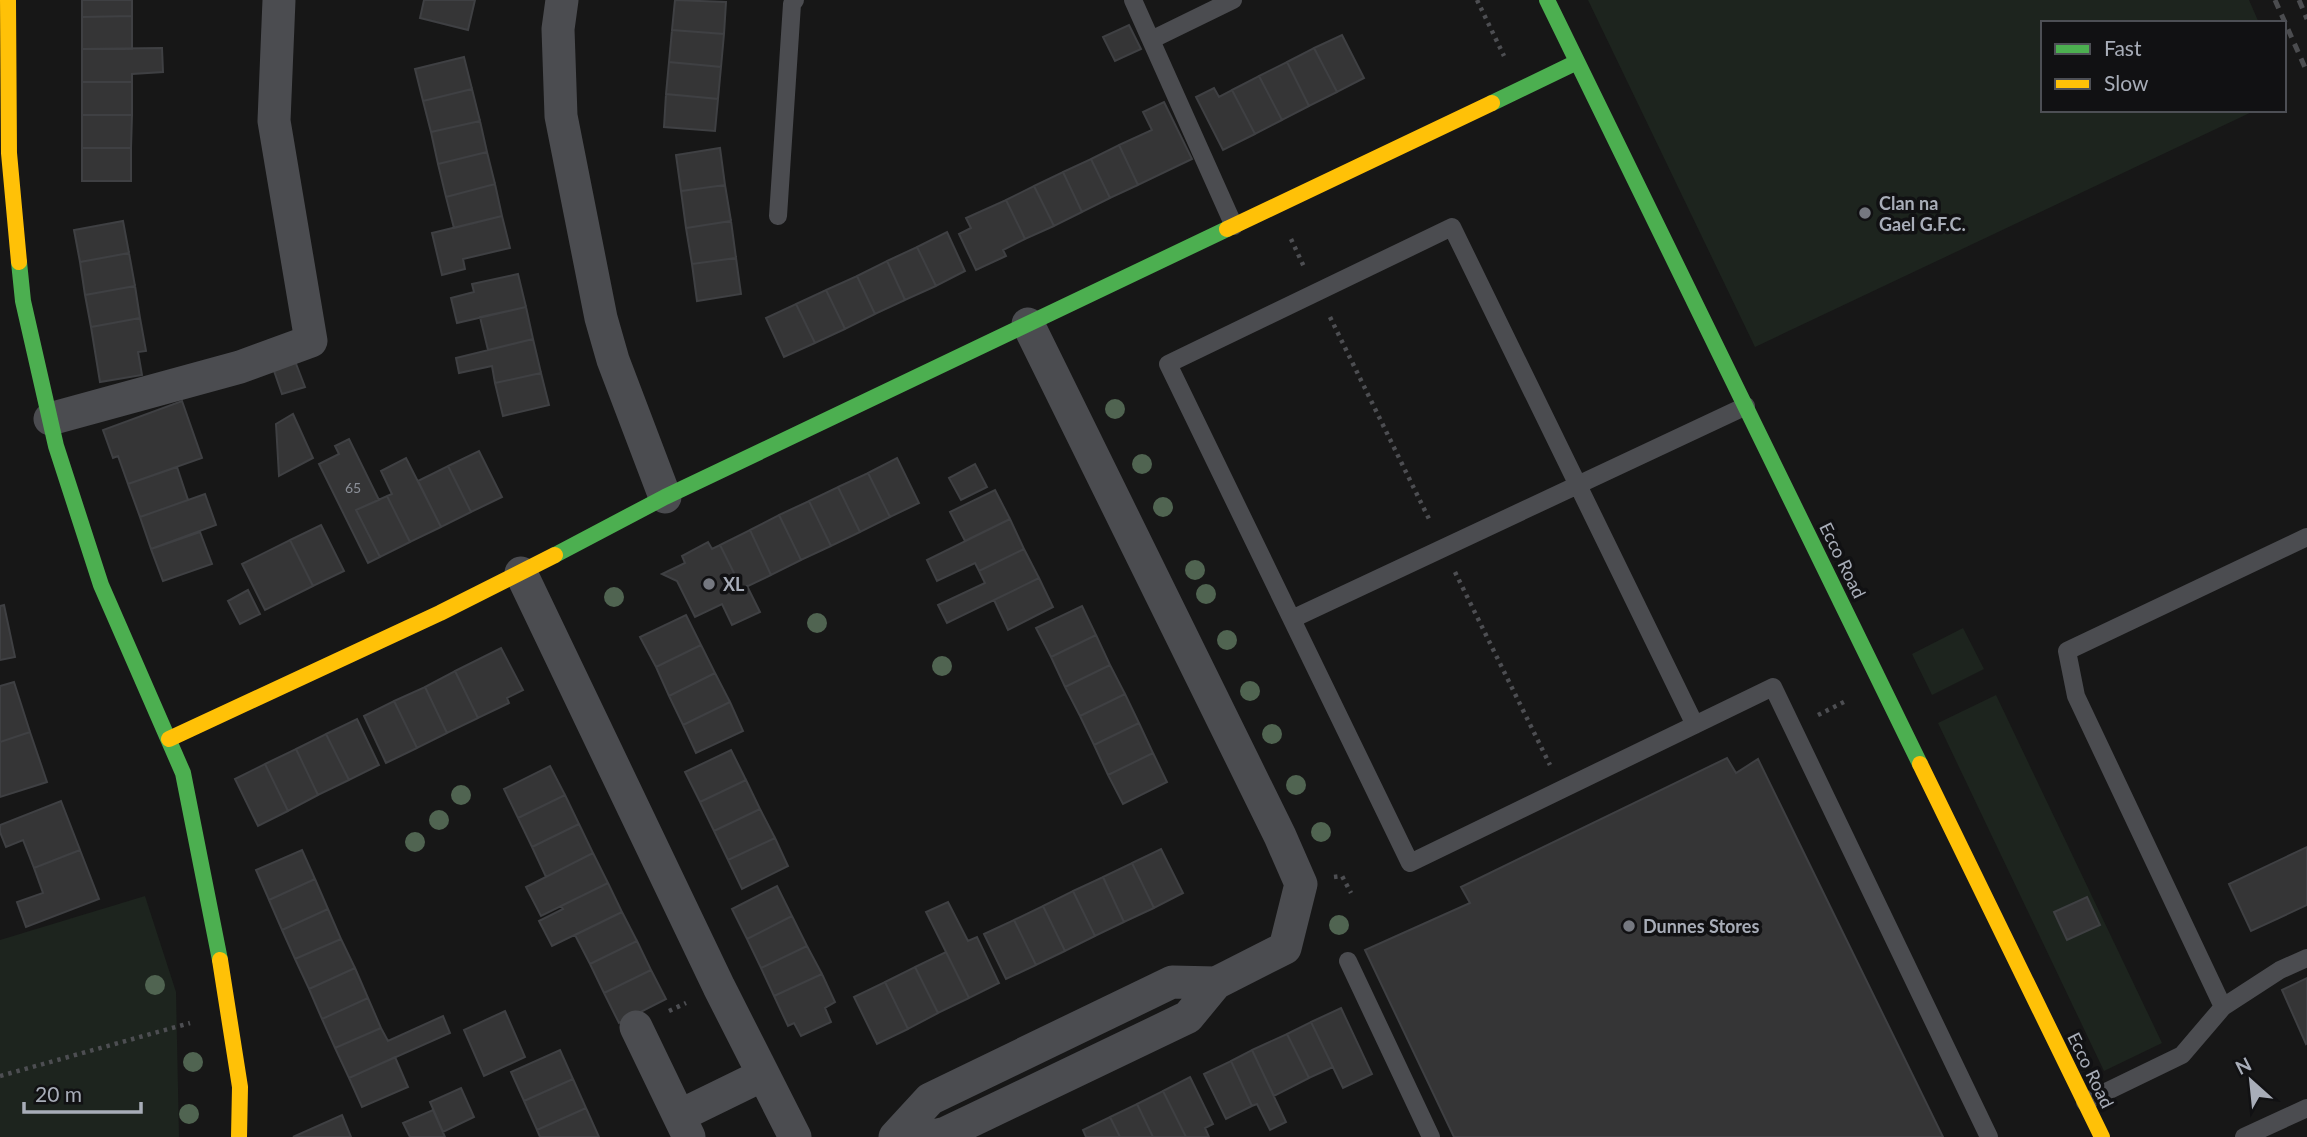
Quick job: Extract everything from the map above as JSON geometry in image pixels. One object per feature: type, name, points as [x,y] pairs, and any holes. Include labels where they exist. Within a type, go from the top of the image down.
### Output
[{"type":"street","points":[[8,0],[9,153],[23,301],[56,446],[102,585],[183,773],[240,1087],[239,1137]]},
{"type":"street","points":[[50,419],[240,367],[311,341],[274,121],[279,0]]},
{"type":"street","points":[[562,0],[558,29],[561,116],[601,318],[613,360],[665,497]]},
{"type":"street","name":"Ecco Road","points":[[1547,0],[2102,1137]]},
{"type":"street","points":[[169,739],[522,573],[665,497],[1577,62]]},
{"type":"street","points":[[929,1137],[946,1133],[1188,1017],[1216,983],[1285,948],[1301,884],[1280,836],[1028,324]]},
{"type":"street","points":[[522,573],[719,987],[795,1137]]},
{"type":"street","points":[[895,1137],[930,1099],[1172,982],[1216,983]]},
{"type":"street","points":[[636,1027],[684,1126],[763,1075]]},
{"type":"lane","points":[[778,216],[792,4],[795,0]]},
{"type":"lane","points":[[1133,0],[1234,226]]},
{"type":"lane","points":[[1151,40],[1233,0]]},
{"type":"lane","points":[[1695,725],[1452,227],[1168,364],[1410,863],[1562,789],[1695,725],[1773,687],[1989,1137]]},
{"type":"lane","points":[[1292,619],[1746,406]]},
{"type":"lane","points":[[2223,1007],[2076,696],[2067,651],[2307,537]]},
{"type":"lane","points":[[2085,1102],[2182,1055],[2223,1007],[2280,970],[2307,958]]},
{"type":"lane","points":[[1348,961],[1431,1137]]},
{"type":"lane","points":[[2244,1137],[2307,1108]]},
{"type":"path","points":[[1477,0],[1520,89]]},
{"type":"path","points":[[1275,207],[1562,789]]},
{"type":"path","points":[[1792,727],[1882,684]]},
{"type":"path","points":[[636,1027],[719,987]]},
{"type":"path","points":[[0,1076],[228,1013]]},
{"type":"shaded area","name":"Clan na Gael G.F.C.","points":[[1588,0],[2249,0],[2258,21],[2041,21],[2041,112],[2252,112],[1755,347]]},
{"type":"shaded area","points":[[1963,628],[1984,669],[1932,695],[1912,654]]},
{"type":"shaded area","points":[[1996,695],[2162,1043],[2104,1071],[1938,723]]},
{"type":"shaded area","points":[[145,896],[176,992],[179,1137],[0,1137],[0,940]]},
{"type":"building","points":[[82,0],[132,0],[132,16],[82,17]]},
{"type":"building","points":[[424,0],[475,0],[468,30],[420,18]]},
{"type":"building","points":[[675,0],[726,2],[724,34],[672,30]]},
{"type":"building","points":[[132,16],[132,49],[82,49],[82,17]]},
{"type":"building","points":[[1129,25],[1141,49],[1115,61],[1103,37]]},
{"type":"building","points":[[672,30],[724,34],[721,67],[669,62]]},
{"type":"building","points":[[1342,35],[1364,78],[1337,92],[1314,48]]},
{"type":"building","points":[[162,48],[163,72],[132,74],[132,82],[82,82],[82,49]]},
{"type":"building","points":[[1314,48],[1337,92],[1309,106],[1287,62]]},
{"type":"building","points":[[464,57],[472,89],[423,101],[415,69]]},
{"type":"building","points":[[669,62],[721,67],[718,99],[666,94]]},
{"type":"building","points":[[1287,62],[1309,106],[1282,120],[1259,76]]},
{"type":"building","points":[[1259,76],[1282,120],[1255,134],[1232,90]]},
{"type":"building","points":[[82,82],[132,82],[132,115],[82,115]]},
{"type":"building","points":[[1214,88],[1219,97],[1232,90],[1255,134],[1223,150],[1196,97]]},
{"type":"building","points":[[472,89],[480,121],[431,132],[423,101]]},
{"type":"building","points":[[666,94],[718,99],[715,131],[664,127]]},
{"type":"building","points":[[1164,102],[1192,159],[1138,185],[1119,145],[1152,130],[1143,112]]},
{"type":"building","points":[[82,115],[132,115],[131,148],[82,148]]},
{"type":"building","points":[[480,121],[487,152],[438,164],[431,132]]},
{"type":"building","points":[[1119,145],[1138,185],[1110,198],[1091,159]]},
{"type":"building","points":[[82,148],[131,148],[131,181],[82,181]]},
{"type":"building","points":[[720,148],[725,185],[681,191],[676,155]]},
{"type":"building","points":[[487,152],[495,184],[446,197],[438,164]]},
{"type":"building","points":[[1091,159],[1110,198],[1082,212],[1063,172]]},
{"type":"building","points":[[1063,172],[1082,212],[1054,226],[1034,186]]},
{"type":"building","points":[[495,184],[502,216],[454,228],[446,197]]},
{"type":"building","points":[[725,185],[731,221],[686,228],[681,191]]},
{"type":"building","points":[[1034,186],[1054,226],[1025,239],[1006,200]]},
{"type":"building","points":[[1006,200],[1025,239],[1003,250],[1006,256],[976,270],[959,234],[971,228],[966,218]]},
{"type":"building","points":[[502,216],[510,248],[463,259],[465,269],[442,275],[432,233]]},
{"type":"building","points":[[123,221],[129,253],[80,262],[74,230]]},
{"type":"building","points":[[731,221],[736,258],[692,264],[686,228]]},
{"type":"building","points":[[947,232],[965,271],[936,286],[917,247]]},
{"type":"building","points":[[917,247],[936,286],[905,300],[887,261]]},
{"type":"building","points":[[129,253],[135,286],[85,295],[80,262]]},
{"type":"building","points":[[736,258],[741,294],[697,301],[692,264]]},
{"type":"building","points":[[887,261],[905,300],[875,314],[857,276]]},
{"type":"building","points":[[518,274],[526,307],[457,323],[451,298],[474,292],[472,284]]},
{"type":"building","points":[[857,276],[875,314],[845,329],[826,290]]},
{"type":"building","points":[[135,286],[140,318],[91,327],[85,295]]},
{"type":"building","points":[[826,290],[845,329],[815,343],[796,304]]},
{"type":"building","points":[[796,304],[815,343],[784,357],[766,318]]},
{"type":"building","points":[[526,307],[533,339],[488,350],[480,317]]},
{"type":"building","points":[[140,318],[146,351],[138,352],[142,375],[100,382],[91,327]]},
{"type":"building","points":[[533,339],[541,373],[495,383],[492,366],[459,373],[456,358]]},
{"type":"building","points":[[295,361],[305,387],[282,394],[273,368]]},
{"type":"building","points":[[541,373],[549,405],[503,416],[495,383]]},
{"type":"building","points":[[182,401],[202,458],[128,484],[118,456],[113,458],[103,430]]},
{"type":"building","points":[[293,414],[313,458],[279,476],[276,424]]},
{"type":"building","points":[[349,439],[379,500],[356,510],[380,557],[368,563],[319,464],[339,454],[335,446]]},
{"type":"building","points":[[479,451],[502,497],[471,512],[448,466]]},
{"type":"building","points":[[406,458],[441,527],[410,542],[387,496],[392,494],[381,471]]},
{"type":"building","points":[[897,458],[919,503],[890,517],[868,473]]},
{"type":"building","points":[[975,464],[987,487],[961,500],[949,478]]},
{"type":"building","points":[[448,466],[471,512],[441,527],[418,481]]},
{"type":"building","points":[[177,467],[188,500],[140,517],[128,484]]},
{"type":"building","points":[[868,473],[890,517],[860,532],[838,487]]},
{"type":"building","points":[[838,487],[860,532],[831,546],[809,501]]},
{"type":"building","points":[[995,490],[1010,519],[965,541],[950,512]]},
{"type":"building","points":[[205,494],[216,525],[151,549],[140,517]]},
{"type":"building","points":[[387,496],[410,542],[380,557],[356,510]]},
{"type":"building","points":[[809,501],[831,546],[801,560],[779,515]]},
{"type":"building","points":[[779,515],[801,560],[771,575],[750,530]]},
{"type":"building","points":[[1010,519],[1024,549],[979,571],[975,563],[937,581],[927,560]]},
{"type":"building","points":[[321,525],[344,571],[313,586],[290,540]]},
{"type":"building","points":[[750,530],[771,575],[742,589],[720,545]]},
{"type":"building","points":[[200,532],[212,564],[163,581],[151,549]]},
{"type":"building","points":[[290,540],[313,586],[265,610],[242,564]]},
{"type":"building","name":"XL","points":[[708,542],[712,549],[720,545],[742,589],[747,586],[760,612],[732,625],[722,604],[695,617],[677,581],[662,574],[685,563],[682,556]]},
{"type":"building","points":[[1024,549],[1039,578],[947,623],[938,605],[985,583],[979,571]]},
{"type":"building","points":[[1039,578],[1053,607],[1008,630],[994,600]]},
{"type":"building","points":[[248,590],[260,614],[240,624],[228,601]]},
{"type":"building","points":[[4,605],[15,657],[0,660],[0,606]]},
{"type":"building","points":[[1082,606],[1096,635],[1051,657],[1036,628]]},
{"type":"building","points":[[686,615],[701,645],[656,667],[640,637]]},
{"type":"building","points":[[1096,635],[1110,665],[1065,687],[1051,657]]},
{"type":"building","points":[[701,645],[715,673],[669,696],[656,667]]},
{"type":"building","points":[[501,648],[523,690],[507,698],[509,703],[478,718],[455,671]]},
{"type":"building","points":[[1110,665],[1125,694],[1080,716],[1065,687]]},
{"type":"building","points":[[455,671],[478,718],[447,733],[425,687]]},
{"type":"building","points":[[715,673],[730,702],[683,725],[669,696]]},
{"type":"building","points":[[14,682],[30,732],[0,742],[0,686]]},
{"type":"building","points":[[425,687],[447,733],[417,748],[394,701]]},
{"type":"building","points":[[1125,694],[1139,723],[1094,745],[1080,716]]},
{"type":"building","points":[[394,701],[417,748],[386,763],[364,716]]},
{"type":"building","points":[[730,702],[743,731],[696,753],[683,725]]},
{"type":"building","points":[[357,719],[379,765],[349,780],[326,734]]},
{"type":"building","points":[[1139,723],[1153,753],[1108,775],[1094,745]]},
{"type":"building","points":[[30,732],[47,782],[0,797],[0,742]]},
{"type":"building","points":[[326,734],[349,780],[318,795],[296,749]]},
{"type":"building","points":[[296,749],[318,795],[288,811],[265,764]]},
{"type":"building","points":[[731,750],[746,780],[700,802],[685,772]]},
{"type":"building","points":[[1153,753],[1167,782],[1123,804],[1108,775]]},
{"type":"building","name":"Dunnes Stores","points":[[1727,758],[1736,773],[1758,759],[1943,1137],[1454,1137],[1365,950],[1470,903],[1461,887]]},
{"type":"building","points":[[265,764],[288,811],[258,826],[235,779]]},
{"type":"building","points":[[550,766],[565,795],[518,818],[504,789]]},
{"type":"building","points":[[746,780],[760,809],[714,831],[700,802]]},
{"type":"building","points":[[565,795],[579,824],[532,847],[518,818]]},
{"type":"building","points":[[61,801],[80,850],[34,868],[23,840],[6,847],[0,825]]},
{"type":"building","points":[[760,809],[775,838],[728,860],[714,831]]},
{"type":"building","points":[[579,824],[593,853],[546,877],[532,847]]},
{"type":"building","points":[[775,838],[788,866],[742,889],[728,860]]},
{"type":"building","points":[[2307,847],[2307,905],[2251,931],[2229,884]]},
{"type":"building","points":[[1161,849],[1183,893],[1154,908],[1132,863]]},
{"type":"building","points":[[80,850],[99,899],[26,927],[17,902],[43,893],[34,868]]},
{"type":"building","points":[[302,850],[315,879],[269,900],[256,870]]},
{"type":"building","points":[[593,853],[608,883],[541,916],[526,887]]},
{"type":"building","points":[[1132,863],[1154,908],[1124,922],[1103,877]]},
{"type":"building","points":[[1103,877],[1124,922],[1095,936],[1073,891]]},
{"type":"building","points":[[315,879],[328,909],[282,930],[269,900]]},
{"type":"building","points":[[608,883],[622,912],[552,946],[539,921],[563,909],[561,906]]},
{"type":"building","points":[[777,886],[792,916],[747,939],[732,909]]},
{"type":"building","points":[[1073,891],[1095,936],[1065,951],[1043,906]]},
{"type":"building","points":[[2087,897],[2100,925],[2067,940],[2054,912]]},
{"type":"building","points":[[948,902],[968,941],[977,937],[999,983],[969,998],[926,912]]},
{"type":"building","points":[[1043,906],[1065,951],[1036,965],[1014,920]]},
{"type":"building","points":[[328,909],[341,939],[295,959],[282,930]]},
{"type":"building","points":[[622,912],[637,941],[590,964],[575,935]]},
{"type":"building","points":[[792,916],[807,946],[761,968],[747,939]]},
{"type":"building","points":[[1014,920],[1036,965],[1006,979],[984,934]]},
{"type":"building","points":[[341,939],[355,968],[309,989],[295,959]]},
{"type":"building","points":[[637,941],[651,970],[604,993],[590,964]]},
{"type":"building","points":[[807,946],[822,974],[774,996],[761,968]]},
{"type":"building","points":[[946,952],[969,998],[938,1013],[915,967]]},
{"type":"building","points":[[915,967],[938,1013],[908,1029],[885,982]]},
{"type":"building","points":[[355,968],[368,998],[322,1019],[309,989]]},
{"type":"building","points":[[651,970],[666,999],[619,1023],[604,993]]},
{"type":"building","points":[[822,974],[835,1002],[825,1008],[831,1022],[801,1036],[794,1023],[788,1026],[774,996]]},
{"type":"building","points":[[2307,978],[2307,1043],[2306,1044],[2282,990]]},
{"type":"building","points":[[885,982],[908,1029],[877,1044],[854,997]]},
{"type":"building","points":[[368,998],[381,1028],[335,1048],[322,1019]]},
{"type":"building","points":[[1341,1008],[1372,1074],[1343,1088],[1311,1022]]},
{"type":"building","points":[[505,1011],[525,1057],[484,1076],[464,1030]]},
{"type":"building","points":[[443,1016],[450,1033],[349,1078],[335,1048],[381,1028],[388,1041]]},
{"type":"building","points":[[1311,1022],[1333,1067],[1309,1078],[1287,1034]]},
{"type":"building","points":[[1287,1034],[1309,1078],[1274,1096],[1252,1050]]},
{"type":"building","points":[[560,1050],[573,1079],[524,1101],[511,1072]]},
{"type":"building","points":[[1252,1050],[1286,1122],[1270,1130],[1257,1104],[1252,1106],[1231,1061]]},
{"type":"building","points":[[395,1057],[408,1087],[362,1107],[349,1078]]},
{"type":"building","points":[[1231,1061],[1252,1106],[1226,1119],[1204,1074]]},
{"type":"building","points":[[1190,1077],[1213,1124],[1205,1128],[1209,1137],[1186,1137],[1163,1091]]},
{"type":"building","points":[[573,1079],[586,1108],[537,1130],[524,1101]]},
{"type":"building","points":[[461,1088],[474,1117],[443,1132],[430,1102]]},
{"type":"building","points":[[1163,1091],[1186,1137],[1153,1137],[1137,1104]]},
{"type":"building","points":[[1137,1104],[1153,1137],[1120,1137],[1110,1117]]},
{"type":"building","points":[[586,1108],[599,1137],[540,1137],[537,1130]]},
{"type":"building","points":[[433,1110],[445,1137],[410,1137],[403,1123]]},
{"type":"building","points":[[342,1115],[351,1137],[293,1137]]},
{"type":"building","points":[[1110,1117],[1120,1137],[1086,1137],[1083,1130]]},
{"type":"railway","points":[[2275,0],[2284,21]]},
{"type":"railway","points":[[2299,0],[2307,19]]},
{"type":"railway","points":[[2286,25],[2307,72]]},
{"type":"traffic: fast","points":[[1547,0],[1920,764]]},
{"type":"traffic: fast","points":[[1492,103],[1577,62]]},
{"type":"traffic: fast","points":[[555,555],[665,497],[1227,229]]},
{"type":"traffic: fast","points":[[19,262],[23,301],[56,446],[101,585],[183,773],[220,960]]},
{"type":"traffic: slow","points":[[8,0],[9,153],[19,262]]},
{"type":"traffic: slow","points":[[1227,229],[1492,103]]},
{"type":"traffic: slow","points":[[169,739],[440,613],[555,555]]},
{"type":"traffic: slow","points":[[1920,764],[2102,1137]]},
{"type":"traffic: slow","points":[[220,960],[240,1087],[239,1137]]},
{"type":"place","name":"Clan na Gael G.F.C.","points":[[1865,213]]},
{"type":"place","name":"XL","points":[[709,584]]},
{"type":"place","name":"Dunnes Stores","points":[[1629,926]]}]
